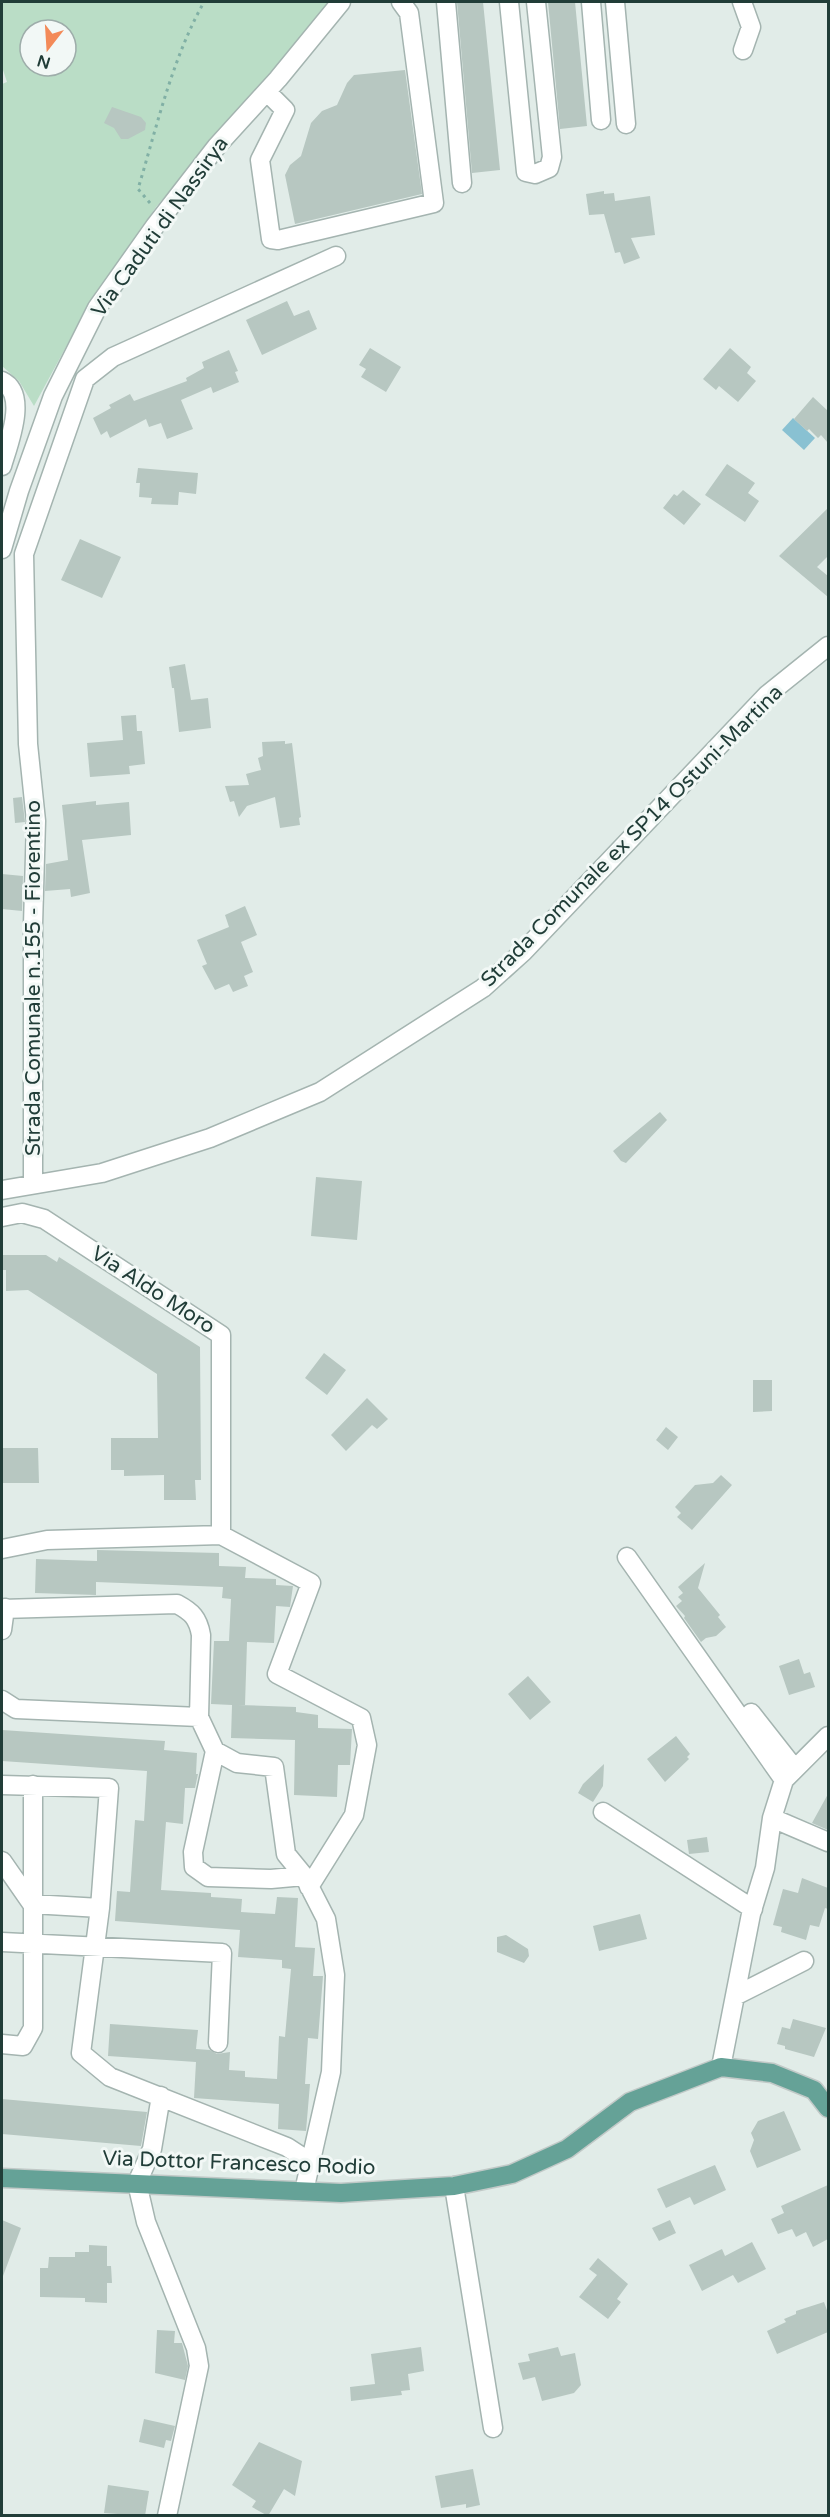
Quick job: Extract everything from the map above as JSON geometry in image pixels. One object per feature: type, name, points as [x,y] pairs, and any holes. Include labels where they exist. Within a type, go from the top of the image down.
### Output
[{"type":"main road","name":"Via Dottor Francesco Rodio","points":[[2,2178],[341,2193],[454,2186],[512,2174],[567,2149],[630,2102],[721,2067],[772,2073],[821,2089],[828,2108]]},
{"type":"street","name":"Via Caduti di Nassirya","points":[[3,542],[18,491],[53,396],[97,308],[217,146],[267,92],[341,2]]},
{"type":"street","points":[[267,92],[285,110],[260,160],[271,239],[278,240],[434,203],[409,13],[401,2]]},
{"type":"street","points":[[446,2],[462,183]]},
{"type":"street","points":[[509,2],[526,172],[535,174],[549,168],[552,157],[536,2]]},
{"type":"street","points":[[591,2],[601,120]]},
{"type":"street","points":[[615,2],[626,124]]},
{"type":"street","points":[[742,2],[751,27],[743,50]]},
{"type":"street","name":"Strada Comunale n.155 - Fiorentino","points":[[33,1184],[33,925],[36,821],[28,744],[24,554],[85,379],[113,357],[336,256]]},
{"type":"street","points":[[2,381],[7,384],[15,398],[15,417],[2,466]]},
{"type":"street","name":"Strada Comunale ex SP14 Ostuni-Martina","points":[[2,1190],[113,1170],[210,1138],[320,1092],[483,988],[523,952],[767,695],[828,646]]},
{"type":"street","name":"Via Aldo Moro","points":[[2,1217],[22,1214],[44,1219],[221,1335],[221,1535]]},
{"type":"street","points":[[2,1549],[47,1540],[221,1535],[311,1583],[277,1674],[361,1718],[367,1745],[354,1815],[306,1882]]},
{"type":"street","points":[[627,1557],[789,1775]]},
{"type":"street","points":[[2,1630],[3,1609],[177,1604],[193,1613],[199,1623],[199,1717],[215,1750],[237,1763],[274,1767],[286,1854],[306,1882],[326,1919],[335,1975],[331,2072],[304,2191]]},
{"type":"street","points":[[2,1700],[16,1709],[199,1717]]},
{"type":"street","points":[[751,1713],[789,1775]]},
{"type":"street","points":[[721,2067],[753,1909],[765,1868],[772,1818],[789,1775],[828,1736]]},
{"type":"street","points":[[215,1750],[193,1852],[194,1867],[208,1877],[306,1882]]},
{"type":"street","points":[[2,1785],[109,1788],[100,1908],[81,2053],[110,2077],[287,2147],[310,2162]]},
{"type":"street","points":[[2,2044],[23,2046],[33,2028],[33,1785]]},
{"type":"street","points":[[603,1812],[753,1909]]},
{"type":"street","points":[[772,1818],[828,1842]]},
{"type":"street","points":[[2,1861],[32,1904]]},
{"type":"street","points":[[32,1904],[100,1908]]},
{"type":"street","points":[[2,1942],[222,1953],[218,2043]]},
{"type":"street","points":[[735,1996],[804,1961]]},
{"type":"street","points":[[161,2096],[152,2149],[137,2183],[146,2222],[196,2348],[200,2366],[167,2516]]},
{"type":"street","points":[[454,2186],[493,2428]]},
{"type":"path","points":[[162,218],[138,189],[166,92],[195,18],[204,2]]},
{"type":"green space","points":[[2,2],[332,2],[156,207],[80,321],[34,406],[19,381],[2,366],[2,84],[7,82],[2,67]]},
{"type":"water","points":[[793,418],[815,438],[804,450],[782,430]]},
{"type":"building","points":[[457,2],[483,2],[500,170],[472,173]]},
{"type":"building","points":[[548,2],[575,2],[587,126],[560,129]]},
{"type":"building","points":[[405,70],[422,194],[295,224],[285,175],[290,165],[301,156],[311,123],[322,111],[337,105],[347,83],[354,75]]},
{"type":"building","points":[[112,107],[141,117],[146,123],[145,130],[128,139],[121,139],[114,128],[104,123]]},
{"type":"building","points":[[604,191],[604,194],[614,193],[615,201],[650,196],[655,235],[631,238],[640,258],[624,264],[620,252],[615,253],[604,214],[589,215],[586,194]]},
{"type":"building","points":[[287,301],[294,316],[309,310],[317,329],[262,355],[246,320]]},
{"type":"building","points":[[370,348],[401,367],[386,392],[361,377],[366,369],[359,365]]},
{"type":"building","points":[[730,348],[751,367],[747,373],[756,381],[738,402],[719,386],[716,390],[703,379]]},
{"type":"building","points":[[229,350],[238,371],[235,372],[239,382],[213,393],[211,387],[181,400],[193,429],[167,439],[161,423],[149,427],[146,419],[110,438],[107,431],[101,435],[93,418],[111,408],[109,405],[130,394],[134,401],[187,381],[186,378],[204,368],[202,362]]},
{"type":"building","points":[[813,397],[828,411],[828,443],[821,435],[818,438],[794,419]]},
{"type":"building","points":[[727,464],[755,483],[748,493],[759,501],[745,522],[705,495]]},
{"type":"building","points":[[138,468],[198,473],[196,494],[179,492],[178,505],[151,504],[152,498],[139,497],[140,483],[136,483]]},
{"type":"building","points":[[683,490],[701,504],[684,525],[663,508],[674,494],[677,496]]},
{"type":"building","points":[[828,508],[828,556],[817,567],[828,576],[828,597],[779,556]]},
{"type":"building","points":[[80,539],[121,557],[102,598],[61,580]]},
{"type":"building","points":[[185,664],[191,700],[208,698],[211,728],[179,732],[169,667]]},
{"type":"building","points":[[136,715],[137,731],[142,731],[145,764],[129,766],[130,774],[90,777],[87,743],[123,740],[121,716]]},
{"type":"building","points":[[285,741],[285,744],[292,743],[300,825],[280,828],[275,797],[247,806],[239,817],[234,801],[230,802],[225,786],[249,785],[246,774],[261,770],[258,758],[263,756],[262,742]]},
{"type":"building","points":[[22,797],[25,822],[15,823],[13,798]]},
{"type":"building","points":[[96,801],[96,805],[129,802],[131,835],[82,840],[90,893],[71,897],[70,889],[45,891],[46,864],[68,860],[62,805]]},
{"type":"building","points":[[2,874],[23,876],[22,911],[2,909]]},
{"type":"building","points":[[245,906],[257,935],[241,942],[253,972],[244,976],[248,986],[233,992],[229,984],[215,990],[202,966],[207,964],[197,940],[229,927],[225,915]]},
{"type":"building","points":[[660,1112],[667,1120],[626,1163],[621,1161],[613,1151]]},
{"type":"building","points":[[316,1177],[362,1181],[357,1240],[311,1236]]},
{"type":"building","points":[[2,1255],[46,1255],[57,1262],[59,1257],[200,1347],[201,1480],[195,1480],[196,1500],[164,1500],[164,1475],[124,1476],[124,1470],[111,1470],[111,1438],[158,1438],[157,1374],[28,1290],[6,1291],[6,1270],[2,1270]]},
{"type":"building","points":[[324,1353],[346,1370],[327,1395],[305,1378]]},
{"type":"building","points":[[753,1380],[772,1380],[772,1411],[753,1412]]},
{"type":"building","points":[[367,1398],[388,1419],[377,1429],[372,1425],[346,1451],[331,1435]]},
{"type":"building","points":[[666,1427],[678,1437],[668,1450],[656,1440]]},
{"type":"building","points":[[2,1448],[38,1448],[39,1483],[2,1483]]},
{"type":"building","points":[[721,1475],[732,1485],[692,1530],[677,1517],[681,1513],[675,1507],[695,1485],[713,1483]]},
{"type":"building","points":[[97,1550],[219,1553],[219,1566],[246,1567],[245,1578],[276,1579],[276,1585],[293,1586],[290,1607],[276,1606],[274,1643],[247,1642],[245,1705],[238,1705],[296,1707],[296,1712],[318,1715],[318,1728],[352,1729],[350,1765],[338,1765],[337,1797],[294,1795],[295,1740],[231,1738],[232,1705],[211,1704],[214,1641],[229,1641],[231,1599],[222,1598],[223,1587],[96,1582],[96,1595],[35,1593],[36,1559],[97,1561]]},
{"type":"building","points":[[705,1563],[698,1588],[720,1615],[718,1617],[726,1627],[716,1636],[706,1638],[701,1642],[676,1606],[682,1601],[678,1597],[683,1593],[678,1587]]},
{"type":"building","points":[[799,1659],[804,1674],[810,1672],[815,1687],[789,1695],[779,1666]]},
{"type":"building","points":[[528,1676],[551,1702],[530,1720],[508,1694]]},
{"type":"building","points":[[2,1730],[165,1741],[164,1750],[197,1753],[196,1774],[198,1774],[195,1788],[185,1788],[183,1824],[166,1822],[161,1890],[211,1893],[211,1897],[242,1899],[241,1912],[275,1914],[277,1897],[298,1898],[295,1947],[315,1948],[313,1976],[323,1976],[318,2039],[308,2038],[305,2084],[310,2084],[306,2131],[278,2129],[279,2104],[194,2098],[196,2062],[108,2056],[110,2024],[198,2030],[196,2049],[210,2050],[217,2054],[230,2052],[229,2070],[245,2071],[245,2077],[277,2079],[279,2036],[285,2037],[291,1969],[282,1968],[282,1960],[238,1957],[240,1930],[115,1921],[117,1891],[130,1892],[135,1820],[144,1821],[147,1771],[2,1761]]},
{"type":"building","points":[[676,1736],[690,1754],[687,1757],[689,1759],[665,1782],[647,1759]]},
{"type":"building","points":[[604,1764],[603,1786],[593,1802],[578,1793],[583,1784]]},
{"type":"building","points":[[828,1794],[828,1830],[812,1823]]},
{"type":"building","points":[[707,1837],[709,1852],[689,1854],[687,1840]]},
{"type":"building","points":[[802,1878],[828,1888],[828,1909],[825,1908],[819,1927],[810,1925],[806,1940],[781,1932],[782,1927],[773,1925],[783,1889],[798,1893]]},
{"type":"building","points":[[640,1914],[647,1939],[599,1951],[593,1926]]},
{"type":"building","points":[[506,1935],[528,1949],[529,1956],[524,1963],[497,1952],[497,1937]]},
{"type":"building","points":[[793,2019],[826,2028],[814,2057],[785,2049],[785,2046],[777,2044],[782,2027],[790,2029]]},
{"type":"building","points":[[2,2099],[147,2112],[141,2146],[2,2134]]},
{"type":"building","points":[[784,2111],[801,2150],[757,2168],[750,2151],[754,2140],[751,2133],[758,2121]]},
{"type":"building","points":[[715,2165],[726,2190],[694,2205],[690,2197],[666,2208],[657,2189]]},
{"type":"building","points":[[828,2185],[828,2239],[813,2247],[806,2232],[796,2237],[792,2229],[778,2234],[771,2219],[784,2213],[781,2206]]},
{"type":"building","points":[[2,2220],[21,2228],[3,2276],[2,2275]]},
{"type":"building","points":[[670,2220],[676,2233],[659,2241],[652,2228]]},
{"type":"building","points":[[752,2242],[766,2269],[738,2283],[733,2275],[702,2291],[689,2265],[722,2249],[725,2256]]},
{"type":"building","points":[[89,2245],[107,2246],[107,2266],[111,2266],[112,2283],[107,2283],[107,2303],[85,2302],[85,2298],[40,2297],[40,2268],[48,2268],[49,2257],[75,2257],[75,2252],[89,2252]]},
{"type":"building","points":[[598,2258],[628,2284],[617,2299],[621,2302],[608,2319],[579,2297],[597,2275],[589,2269]]},
{"type":"building","points":[[824,2302],[828,2313],[828,2332],[777,2354],[767,2331],[786,2322],[784,2319],[796,2314],[796,2311]]},
{"type":"building","points":[[157,2330],[175,2331],[174,2343],[182,2343],[188,2366],[185,2380],[155,2373]]},
{"type":"building","points":[[421,2347],[424,2371],[408,2374],[410,2390],[401,2391],[402,2395],[351,2401],[350,2387],[375,2384],[371,2354]]},
{"type":"building","points":[[558,2347],[561,2356],[575,2353],[581,2385],[574,2393],[542,2401],[535,2377],[523,2380],[518,2363],[530,2361],[528,2354]]},
{"type":"building","points":[[144,2419],[175,2426],[171,2441],[166,2440],[164,2448],[139,2442]]},
{"type":"building","points":[[259,2442],[302,2461],[295,2496],[284,2489],[268,2516],[252,2507],[256,2501],[232,2485]]},
{"type":"building","points":[[473,2469],[480,2505],[466,2508],[466,2504],[441,2508],[435,2476]]},
{"type":"building","points":[[108,2485],[149,2491],[145,2516],[104,2513]]}]
